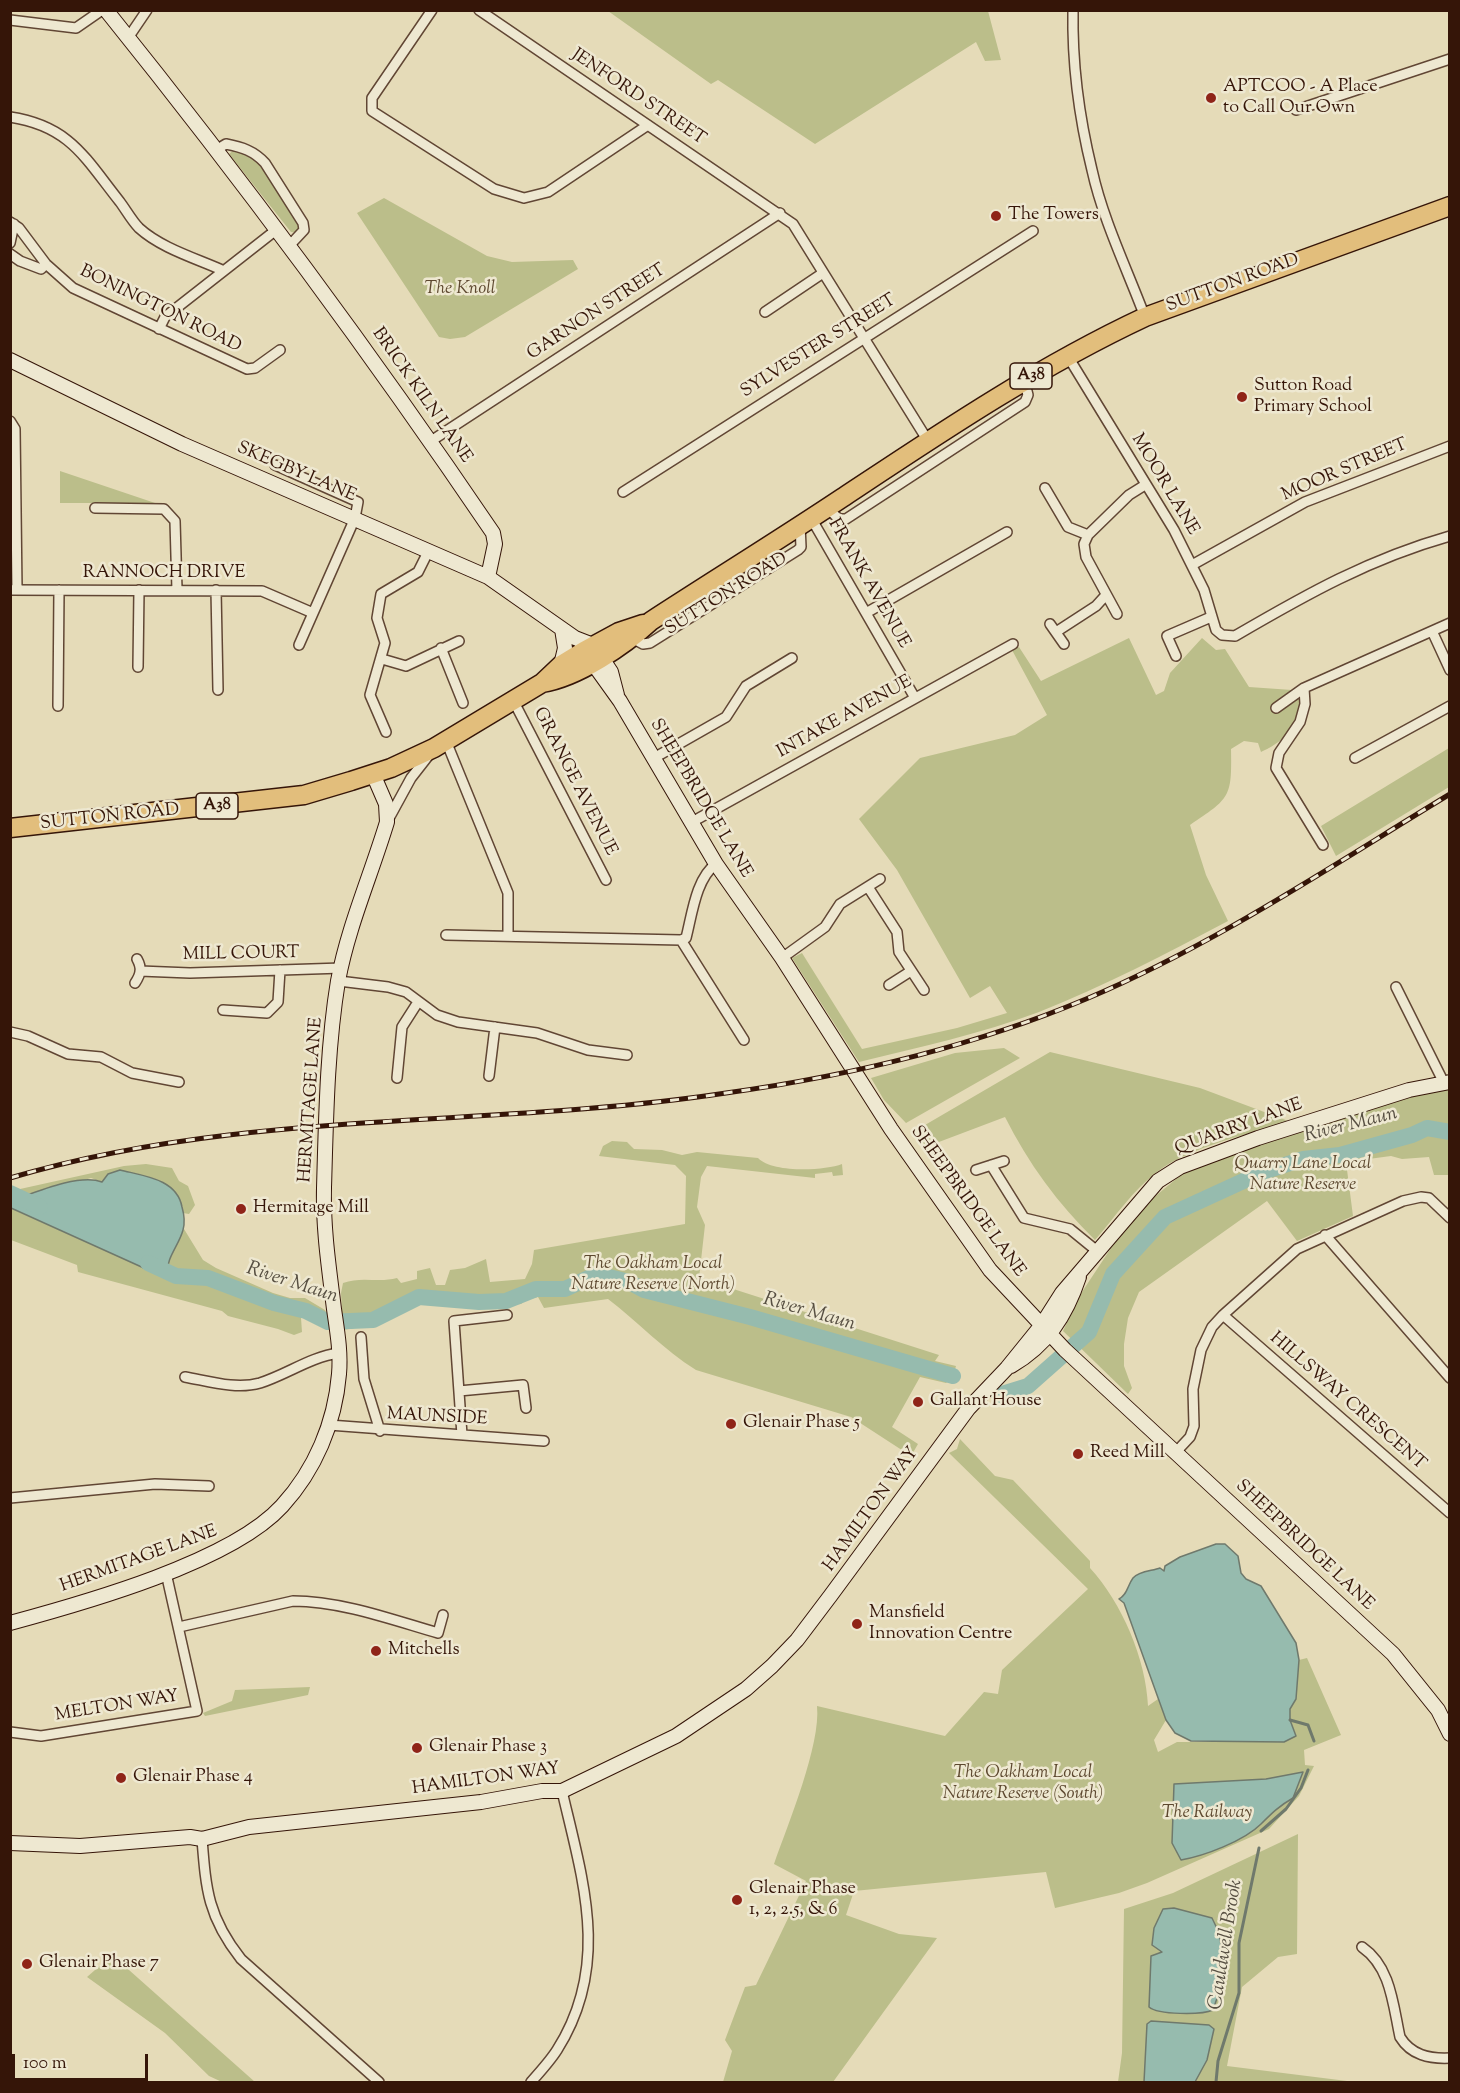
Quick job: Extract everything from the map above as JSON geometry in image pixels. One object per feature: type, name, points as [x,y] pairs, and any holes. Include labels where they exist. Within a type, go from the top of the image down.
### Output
[{"type":"highway","name":"SUTTON ROAD","points":[[10,828],[303,795],[373,774],[440,745],[542,683],[561,665],[651,621],[928,441],[1067,355],[1145,317],[1449,206]]},
{"type":"highway","name":"SUTTON ROAD","points":[[542,683],[557,680],[590,651]]},
{"type":"street","points":[[10,20],[76,28],[104,10]]},
{"type":"street","name":"BRICK KILN LANE","points":[[104,10],[289,246],[431,441],[495,538],[488,577]]},
{"type":"street","points":[[128,39],[147,10]]},
{"type":"street","points":[[432,10],[372,98],[372,111],[494,189],[524,198],[548,192],[648,125]]},
{"type":"street","name":"JENFORD STREET","points":[[479,10],[793,224],[928,441]]},
{"type":"street","points":[[1073,10],[1072,53],[1092,171],[1145,317]]},
{"type":"street","points":[[1296,110],[1449,59]]},
{"type":"street","points":[[10,117],[33,120],[62,135],[76,147],[139,228],[161,243],[222,270]]},
{"type":"street","points":[[216,150],[226,144],[244,147],[258,154],[265,163],[303,223],[304,230],[289,246]]},
{"type":"street","name":"GARNON STREET","points":[[431,441],[780,213]]},
{"type":"street","points":[[10,243],[12,223]]},
{"type":"street","name":"BONINGTON ROAD","points":[[12,223],[46,264],[73,288],[242,369],[255,368],[280,350]]},
{"type":"street","points":[[159,329],[165,317],[222,270],[276,230]]},
{"type":"street","name":"SYLVESTER STREET","points":[[623,492],[1033,231]]},
{"type":"street","points":[[10,254],[36,268],[46,264]]},
{"type":"street","points":[[765,312],[823,273]]},
{"type":"street","name":"MOOR LANE","points":[[1067,355],[1174,530],[1204,590],[1215,630],[1222,636],[1235,636],[1325,584],[1361,567],[1449,536]]},
{"type":"street","name":"SKEGBY LANE","points":[[10,360],[182,444],[488,577],[590,651]]},
{"type":"street","points":[[827,508],[839,519],[846,519],[1025,402],[1028,395],[1024,380]]},
{"type":"street","points":[[10,421],[15,429],[14,590]]},
{"type":"street","name":"MOOR STREET","points":[[1192,565],[1305,502],[1449,446]]},
{"type":"street","points":[[275,465],[358,502],[355,518],[298,645]]},
{"type":"street","points":[[1117,614],[1086,557],[1084,544],[1088,535],[1130,495],[1145,485]]},
{"type":"street","points":[[1046,488],[1047,505],[1068,527],[1088,535]]},
{"type":"street","points":[[95,508],[164,509],[171,514],[175,521],[177,591]]},
{"type":"street","name":"FRANK AVENUE","points":[[805,521],[866,613],[915,698]]},
{"type":"street","name":"SUTTON ROAD","points":[[628,634],[643,644],[650,643],[798,550],[801,547],[805,521]]},
{"type":"street","points":[[866,613],[1007,532]]},
{"type":"street","points":[[386,732],[370,695],[385,643],[377,618],[381,594],[418,572],[428,552]]},
{"type":"street","name":"RANNOCH DRIVE","points":[[14,590],[262,591],[313,613]]},
{"type":"street","points":[[58,706],[59,590]]},
{"type":"street","points":[[216,590],[218,690]]},
{"type":"street","points":[[138,667],[139,591]]},
{"type":"street","points":[[1056,632],[1096,606],[1106,595]]},
{"type":"street","points":[[1176,656],[1167,636],[1211,617]]},
{"type":"street","points":[[1276,708],[1304,688],[1449,623]]},
{"type":"street","points":[[1050,624],[1064,644]]},
{"type":"street","points":[[561,665],[565,648],[562,629]]},
{"type":"street","points":[[1432,631],[1449,670]]},
{"type":"street","points":[[382,659],[406,666],[459,641]]},
{"type":"street","name":"INTAKE AVENUE","points":[[692,822],[1013,644]]},
{"type":"street","points":[[441,648],[463,703]]},
{"type":"street","name":"SHEEPBRIDGE LANE","points":[[590,651],[615,680],[618,697],[716,864],[782,958],[885,1119],[983,1261],[1061,1346],[1393,1654],[1438,1710],[1449,1734]]},
{"type":"street","points":[[654,758],[726,717],[746,686],[792,658]]},
{"type":"street","points":[[1304,688],[1305,705],[1300,722],[1279,753],[1276,768],[1323,845]]},
{"type":"street","name":"GRANGE AVENUE","points":[[513,700],[606,880]]},
{"type":"street","points":[[1355,758],[1449,706]]},
{"type":"street","points":[[440,745],[508,893],[508,936]]},
{"type":"street","name":"HERMITAGE LANE","points":[[10,1623],[166,1573],[236,1543],[281,1508],[310,1470],[334,1409],[339,1353],[325,1233],[324,1189],[328,1098],[340,975],[352,925],[387,822],[411,778],[440,745]]},
{"type":"street","points":[[373,774],[386,804],[387,822]]},
{"type":"street","points":[[446,934],[681,940],[686,938],[703,880],[708,870],[716,864]]},
{"type":"street","points":[[782,958],[825,927],[840,904],[880,879]]},
{"type":"street","points":[[868,887],[897,932],[899,952],[924,990]]},
{"type":"street","points":[[681,940],[744,1040]]},
{"type":"street","points":[[135,983],[140,971],[137,959]]},
{"type":"street","points":[[224,1010],[267,1013],[278,1002],[280,970]]},
{"type":"street","name":"MILL COURT","points":[[140,971],[190,973],[280,970],[340,975],[406,992],[437,1015],[458,1022],[537,1033],[588,1050],[627,1055]]},
{"type":"street","points":[[889,985],[911,971]]},
{"type":"street","points":[[1396,987],[1447,1082]]},
{"type":"street","points":[[398,1078],[402,1027],[418,1002]]},
{"type":"street","points":[[489,1076],[495,1027]]},
{"type":"street","points":[[10,1032],[28,1036],[68,1054],[101,1057],[132,1073],[179,1082]]},
{"type":"street","name":"QUARRY LANE","points":[[1045,1330],[1072,1297],[1081,1272],[1097,1251],[1158,1181],[1180,1167],[1284,1129],[1409,1090],[1447,1082]]},
{"type":"street","points":[[976,1170],[1004,1161]]},
{"type":"street","points":[[991,1165],[995,1176],[1024,1218],[1070,1229],[1097,1251]]},
{"type":"street","points":[[1176,1452],[1190,1437],[1194,1426],[1193,1389],[1201,1350],[1212,1327],[1297,1249],[1413,1198],[1429,1198],[1449,1218]]},
{"type":"street","points":[[1325,1235],[1449,1378]]},
{"type":"street","points":[[462,1435],[453,1321],[507,1315]]},
{"type":"street","name":"HILLSWAY CRESCENT","points":[[1223,1315],[1449,1513]]},
{"type":"street","name":"HAMILTON WAY","points":[[10,1843],[80,1846],[190,1837],[202,1839],[249,1827],[481,1802],[542,1791],[562,1791],[676,1736],[746,1689],[772,1666],[814,1618],[963,1415],[1007,1368],[1034,1353],[1045,1330]]},
{"type":"street","points":[[361,1337],[364,1379],[380,1431]]},
{"type":"street","points":[[185,1377],[242,1385],[259,1383],[320,1356],[339,1353]]},
{"type":"street","points":[[459,1391],[523,1385],[526,1408]]},
{"type":"street","name":"MAUNSIDE","points":[[329,1425],[380,1431],[544,1441]]},
{"type":"street","points":[[10,1498],[155,1484],[209,1486]]},
{"type":"street","name":"MELTON WAY","points":[[10,1732],[41,1736],[197,1711],[166,1573]]},
{"type":"street","points":[[179,1627],[294,1601],[308,1601],[438,1633],[443,1615]]},
{"type":"street","points":[[531,2082],[562,2040],[575,2012],[587,1966],[590,1929],[586,1893],[562,1791]]},
{"type":"street","points":[[202,1839],[205,1886],[223,1936],[241,1959],[379,2082]]},
{"type":"street","points":[[1362,1947],[1374,1956],[1382,1968],[1391,1992],[1400,2037],[1405,2046],[1415,2054],[1449,2058]]},
{"type":"green space","points":[[608,11],[988,11],[1001,60],[985,61],[976,42],[815,144],[718,80],[711,84]]},
{"type":"green space","points":[[235,149],[257,162],[273,180],[299,223],[299,233],[291,232],[229,154]]},
{"type":"green space","name":"The Knoll","points":[[384,198],[487,256],[512,262],[573,260],[578,269],[465,337],[450,339],[439,337],[357,213]]},
{"type":"green space","points":[[60,471],[155,503],[60,503]]},
{"type":"green space","points":[[1129,638],[1156,695],[1164,691],[1170,673],[1202,638],[1216,650],[1225,649],[1249,687],[1292,690],[1298,699],[1299,718],[1294,727],[1270,748],[1261,752],[1258,743],[1244,741],[1231,749],[1231,778],[1226,795],[1213,809],[1190,825],[1206,875],[1228,921],[1135,969],[1039,1012],[972,1034],[859,1062],[792,958],[802,953],[862,1049],[957,1028],[1007,1013],[990,986],[970,998],[897,870],[859,819],[920,758],[1015,735],[1047,715],[1012,650],[1019,647],[1041,681]]},
{"type":"green space","points":[[1449,748],[1449,787],[1336,856],[1321,826]]},
{"type":"green space","points":[[1004,1048],[1020,1058],[906,1123],[884,1100],[871,1078],[955,1053]]},
{"type":"green space","points":[[1050,1052],[1200,1088],[1291,1122],[1203,1148],[1170,1163],[1140,1187],[1095,1240],[1045,1182],[1005,1117],[923,1148],[913,1132]]},
{"type":"green space","name":"Quarry Lane Local Nature Reserve","points":[[1449,1086],[1449,1175],[1434,1175],[1429,1157],[1402,1159],[1391,1156],[1346,1162],[1353,1216],[1297,1241],[1267,1201],[1139,1292],[1128,1318],[1124,1344],[1124,1366],[1132,1388],[1128,1394],[1063,1331],[1080,1295],[1113,1245],[1153,1198],[1181,1175],[1254,1144],[1362,1108]]},
{"type":"green space","name":"The Oakham Local Nature Reserve (North)","points":[[612,1141],[627,1142],[634,1149],[662,1150],[682,1155],[697,1152],[758,1158],[765,1163],[786,1168],[811,1169],[842,1164],[843,1175],[833,1176],[832,1172],[815,1174],[815,1178],[707,1166],[701,1177],[697,1207],[705,1225],[699,1278],[939,1355],[935,1361],[956,1366],[953,1376],[946,1383],[920,1377],[892,1427],[918,1444],[911,1456],[851,1417],[696,1370],[673,1354],[608,1299],[544,1308],[538,1297],[521,1304],[483,1308],[415,1304],[386,1319],[384,1323],[343,1330],[341,1293],[343,1283],[397,1278],[401,1283],[417,1279],[417,1271],[430,1268],[436,1285],[445,1285],[450,1270],[465,1268],[486,1259],[490,1282],[525,1279],[532,1264],[534,1250],[685,1224],[686,1176],[675,1165],[599,1156],[603,1146]]},
{"type":"green space","points":[[146,1164],[172,1168],[179,1181],[188,1186],[195,1205],[189,1214],[183,1213],[180,1201],[168,1186],[152,1178],[120,1170],[102,1182],[91,1178],[11,1201],[11,1191],[124,1166]]},
{"type":"green space","points":[[10,1208],[146,1269],[167,1273],[167,1265],[184,1229],[203,1260],[216,1268],[273,1293],[290,1298],[305,1298],[325,1310],[328,1317],[316,1320],[303,1314],[302,1332],[294,1335],[228,1316],[222,1311],[78,1272],[77,1265],[11,1240]]},
{"type":"green space","name":"The Oakham Local Nature Reserve (South)","points":[[960,1439],[995,1476],[1013,1480],[1090,1561],[1090,1568],[1112,1598],[1130,1632],[1143,1670],[1148,1706],[1158,1699],[1166,1720],[1154,1740],[1158,1752],[1177,1742],[1284,1742],[1296,1735],[1290,1720],[1290,1709],[1296,1699],[1299,1660],[1307,1658],[1341,1735],[1304,1750],[1305,1765],[1314,1766],[1299,1796],[1269,1829],[1119,1893],[1055,1908],[1046,1872],[854,1891],[846,1915],[899,1934],[937,1938],[833,2082],[723,2082],[732,2051],[725,2040],[745,1987],[756,1985],[806,1881],[774,1864],[809,1763],[817,1722],[817,1706],[945,1736],[984,1692],[998,1694],[1002,1670],[1088,1589],[949,1453],[957,1449]]},
{"type":"green space","points":[[310,1687],[308,1695],[205,1716],[203,1713],[232,1701],[235,1690]]},
{"type":"green space","points":[[1298,1834],[1297,1954],[1278,1957],[1242,1987],[1227,2066],[1355,2082],[1118,2082],[1122,2053],[1124,1909],[1173,1893]]},
{"type":"green space","points":[[120,1962],[255,2082],[222,2082],[209,2076],[165,2033],[87,1977],[103,1963]]},
{"type":"water","points":[[120,1170],[158,1180],[174,1190],[179,1198],[184,1227],[169,1262],[167,1273],[146,1269],[11,1208],[11,1201],[44,1189],[81,1180],[102,1182],[108,1174]]},
{"type":"water","points":[[1216,1544],[1225,1544],[1238,1556],[1241,1573],[1246,1579],[1261,1586],[1296,1643],[1299,1660],[1296,1699],[1290,1709],[1290,1720],[1296,1736],[1284,1742],[1191,1741],[1175,1733],[1166,1720],[1124,1603],[1119,1599],[1126,1592],[1133,1578],[1139,1574],[1160,1568],[1164,1571],[1165,1566],[1180,1557]]},
{"type":"water","name":"The Railway","points":[[1303,1772],[1293,1798],[1254,1830],[1223,1847],[1181,1860],[1172,1843],[1174,1784],[1266,1779]]},
{"type":"water","points":[[1174,1908],[1212,1918],[1217,1928],[1222,1963],[1220,1987],[1213,2010],[1200,2013],[1180,2013],[1161,2012],[1149,2007],[1151,1956],[1162,1952],[1152,1945],[1154,1928],[1163,1909]]},
{"type":"water","points":[[1151,2021],[1209,2025],[1214,2029],[1207,2060],[1195,2082],[1144,2082],[1147,2024]]},
{"type":"waterway","name":"River Maun","points":[[999,1395],[1028,1386],[1089,1332],[1113,1274],[1165,1217],[1263,1172],[1303,1159],[1340,1155],[1412,1135],[1427,1128],[1450,1132]]},
{"type":"waterway","name":"River Maun","points":[[10,1193],[40,1207]]},
{"type":"waterway","name":"River Maun","points":[[148,1263],[176,1276],[208,1278],[274,1303],[306,1311],[328,1322],[373,1320],[419,1297],[479,1302],[506,1301],[536,1289],[565,1289],[597,1274],[629,1282],[644,1290],[750,1317],[953,1376]]},
{"type":"waterway","name":"Cauldwell Brook","points":[[1290,1720],[1308,1725],[1314,1741]]},
{"type":"waterway","name":"Cauldwell Brook","points":[[1261,1831],[1286,1809],[1301,1788],[1308,1770]]},
{"type":"waterway","name":"Cauldwell Brook","points":[[1216,2082],[1218,2061],[1239,1993],[1239,1943],[1259,1848]]},
{"type":"railway","points":[[10,1178],[98,1156],[187,1140],[277,1130],[636,1104],[772,1086],[909,1058],[999,1032],[1134,978],[1271,903],[1450,794]]},
{"type":"place","name":"APTCOO - A Place to Call Our Own","points":[[1211,98]]},
{"type":"place","name":"The Towers","points":[[996,216]]},
{"type":"place","name":"Sutton Road Primary School","points":[[1242,397]]},
{"type":"place","name":"Hermitage Mill","points":[[241,1209]]},
{"type":"place","name":"Gallant House","points":[[918,1402]]},
{"type":"place","name":"Glenair Phase 5","points":[[731,1424]]},
{"type":"place","name":"Reed Mill","points":[[1078,1454]]},
{"type":"place","name":"Mansfield Innovation Centre","points":[[857,1624]]},
{"type":"place","name":"Mitchells","points":[[376,1651]]},
{"type":"place","name":"Glenair Phase 3","points":[[417,1748]]},
{"type":"place","name":"Glenair Phase 4","points":[[121,1778]]},
{"type":"place","name":"Glenair Phase 1, 2, 2.5, & 6","points":[[737,1900]]},
{"type":"place","name":"Glenair Phase 7","points":[[27,1964]]}]
